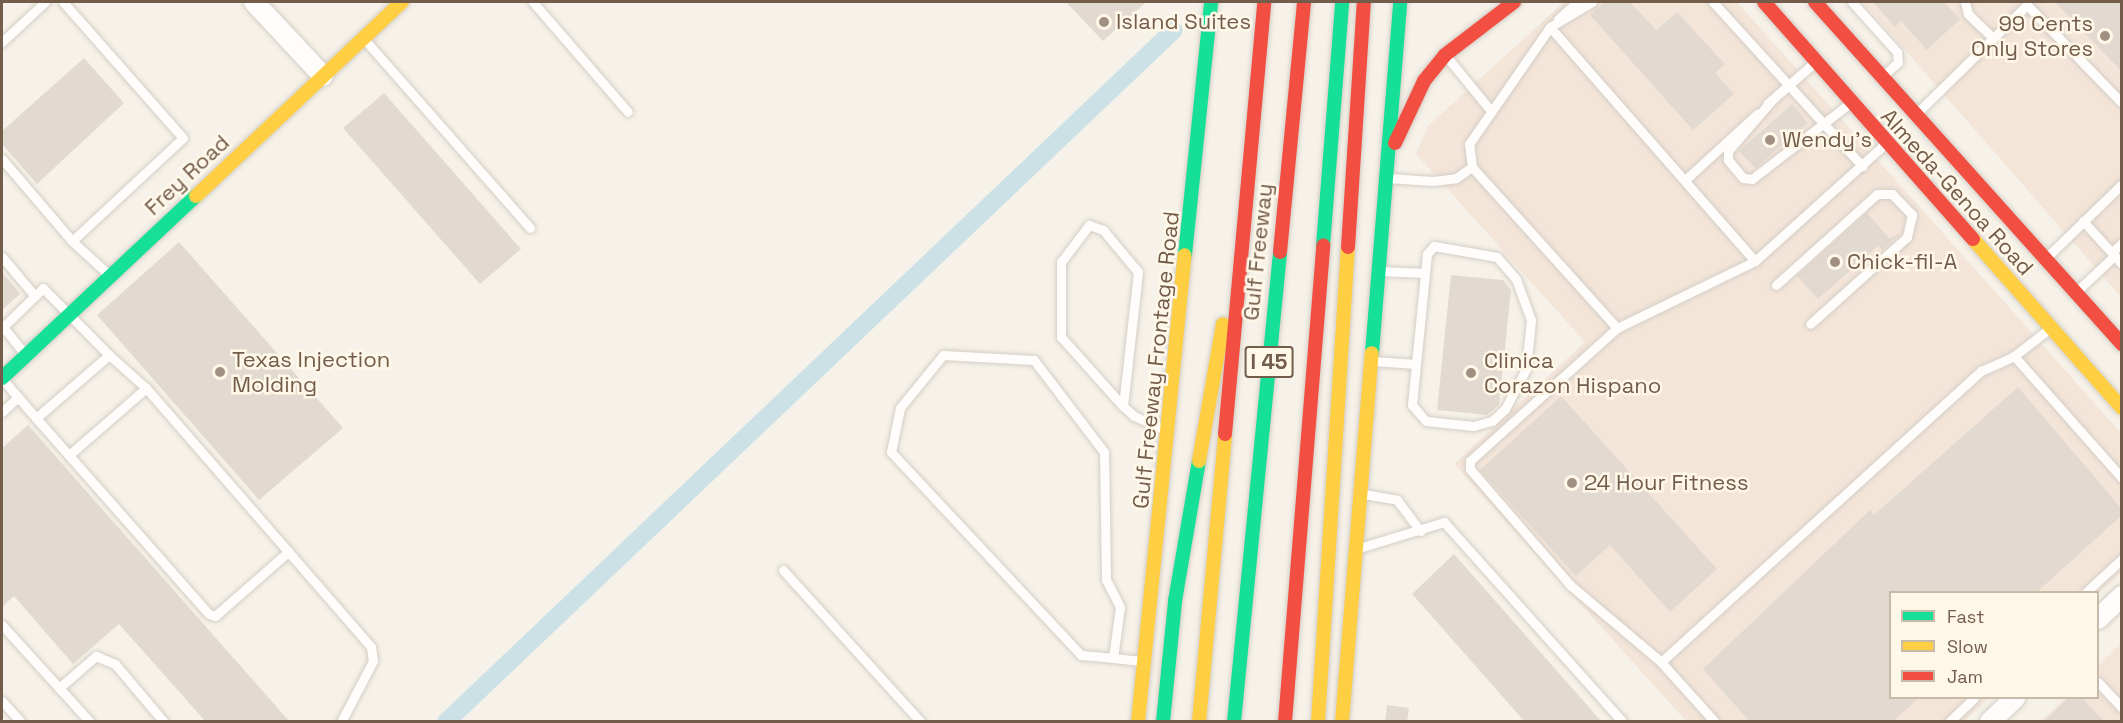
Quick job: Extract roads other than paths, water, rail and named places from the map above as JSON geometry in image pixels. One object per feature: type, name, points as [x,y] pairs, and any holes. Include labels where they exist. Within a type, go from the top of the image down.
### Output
[{"type":"main road","name":"Frey Road","points":[[2,379],[402,2]]},
{"type":"main road","name":"Gulf Freeway Frontage Road","points":[[1138,722],[1170,433],[1211,2]]},
{"type":"main road","name":"Gulf Freeway","points":[[1199,722],[1243,285],[1264,2]]},
{"type":"main road","name":"Gulf Freeway","points":[[1234,722],[1304,2]]},
{"type":"main road","name":"I 45","points":[[1285,722],[1342,2]]},
{"type":"main road","points":[[1318,722],[1364,2]]},
{"type":"main road","points":[[1342,722],[1382,178],[1400,2]]},
{"type":"main road","points":[[1382,178],[1407,112],[1445,55],[1495,2]]},
{"type":"main road","points":[[1445,55],[1514,2]]},
{"type":"main road","name":"Almeda-Genoa Road","points":[[1764,2],[1885,144],[2121,408]]},
{"type":"main road","name":"Almeda-Genoa Road","points":[[1815,2],[2121,344]]},
{"type":"main road","points":[[1885,144],[1916,114]]},
{"type":"main road","points":[[1163,722],[1175,601],[1217,335],[1243,285]]},
{"type":"main road","points":[[2051,328],[2079,296]]},
{"type":"street","points":[[254,2],[323,76]]},
{"type":"street","points":[[2099,617],[2121,596]]},
{"type":"street","points":[[1990,722],[2015,699]]},
{"type":"lane","points":[[2,42],[45,2]]},
{"type":"lane","points":[[63,2],[183,138],[72,241]]},
{"type":"lane","points":[[533,2],[628,112]]},
{"type":"lane","points":[[1577,2],[1550,27],[1469,144],[1472,167],[1617,328]]},
{"type":"lane","points":[[1550,27],[1592,2]]},
{"type":"lane","points":[[1713,2],[1862,166]]},
{"type":"lane","points":[[1852,2],[1897,52],[1898,62],[1883,76]]},
{"type":"lane","points":[[1965,2],[1968,14],[1993,38]]},
{"type":"lane","points":[[1916,114],[2027,5],[2121,103]]},
{"type":"lane","points":[[1550,27],[1755,261]]},
{"type":"lane","points":[[364,38],[530,228]]},
{"type":"lane","points":[[1445,55],[1491,111]]},
{"type":"lane","points":[[1684,180],[1815,62]]},
{"type":"lane","points":[[1771,101],[1728,151],[1728,160],[1743,178],[1752,179],[1806,132],[1825,124],[1850,103]]},
{"type":"lane","points":[[1714,722],[1661,662],[1570,585],[1470,469],[1470,461],[1617,328],[1755,261],[1885,144]]},
{"type":"lane","points":[[2,159],[72,241],[110,276]]},
{"type":"lane","points":[[1382,178],[1433,181],[1456,178],[1472,167]]},
{"type":"lane","points":[[2045,259],[2121,184]]},
{"type":"lane","points":[[1776,285],[1877,194],[1892,194],[1912,215],[1907,237],[1810,324]]},
{"type":"lane","points":[[2083,221],[2121,264]]},
{"type":"lane","points":[[1123,406],[1138,272],[1103,230],[1089,225],[1061,262],[1061,337],[1123,406],[1170,433]]},
{"type":"lane","points":[[2079,296],[2121,243]]},
{"type":"lane","points":[[1434,246],[1497,257],[1516,279],[1531,320],[1527,359],[1505,410],[1474,426],[1426,421],[1412,405],[1416,364],[1425,273],[1434,246]]},
{"type":"lane","points":[[2,257],[35,297]]},
{"type":"lane","points":[[1376,270],[1425,273]]},
{"type":"lane","points":[[26,355],[3,327],[43,288],[109,355],[146,388],[289,551],[371,647],[373,661],[341,722]]},
{"type":"lane","points":[[1661,662],[1981,370],[2014,356],[2051,328]]},
{"type":"lane","points":[[36,418],[109,355]]},
{"type":"lane","points":[[1113,658],[1120,607],[1106,579],[1104,452],[1034,360],[943,355],[900,408],[891,452],[1081,655],[1143,661]]},
{"type":"lane","points":[[2014,356],[2121,478]]},
{"type":"lane","points":[[1370,361],[1416,364]]},
{"type":"lane","points":[[2,379],[209,614],[215,616],[289,551]]},
{"type":"lane","points":[[69,455],[146,388]]},
{"type":"lane","points":[[2,412],[18,397]]},
{"type":"lane","points":[[1360,494],[1397,500],[1420,531]]},
{"type":"lane","points":[[1356,549],[1444,522],[1623,722]]},
{"type":"lane","points":[[2087,591],[2121,559]]},
{"type":"lane","points":[[783,570],[921,722]]},
{"type":"lane","points":[[2,625],[90,722]]},
{"type":"lane","points":[[59,688],[96,656],[115,664],[164,722]]},
{"type":"lane","points":[[2099,684],[2121,708]]},
{"type":"lane","points":[[1949,722],[1973,699]]},
{"type":"lane","points":[[2,701],[21,722]]},
{"type":"waterway","points":[[446,722],[1174,30]]},
{"type":"place","name":"Island Suites","points":[[1104,22]]},
{"type":"place","name":"99 Cents Only Stores","points":[[2105,36]]},
{"type":"place","name":"Wendy's","points":[[1770,140]]},
{"type":"place","name":"Chick-fil-A","points":[[1835,262]]},
{"type":"place","name":"Texas Injection Molding","points":[[220,372]]},
{"type":"place","name":"Clinica Corazon Hispano","points":[[1471,373]]},
{"type":"place","name":"24 Hour Fitness","points":[[1572,483]]}]
